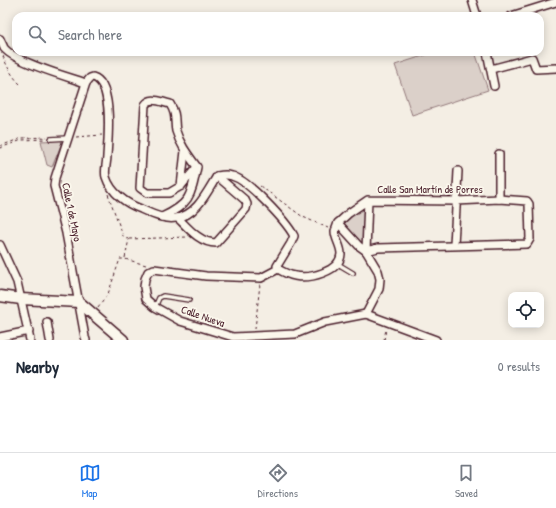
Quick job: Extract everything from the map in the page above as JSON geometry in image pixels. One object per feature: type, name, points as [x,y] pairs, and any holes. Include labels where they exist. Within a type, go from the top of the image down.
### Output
[{"type":"street","points":[[472,0],[476,12]]},
{"type":"street","points":[[532,12],[556,2]]},
{"type":"street","points":[[0,39],[4,48],[12,53]]},
{"type":"street","points":[[17,56],[43,68],[86,83],[90,78],[97,78],[107,95],[109,135],[106,176],[110,185],[118,196],[133,206],[162,218],[178,218],[188,214],[200,202],[217,176],[224,174],[233,176],[246,184],[271,208],[294,236],[278,262],[278,270]]},
{"type":"street","points":[[488,56],[494,86]]},
{"type":"street","points":[[491,69],[530,56]]},
{"type":"street","points":[[532,56],[536,69],[556,68]]},
{"type":"street","name":"Calle 1 de Mayo","points":[[86,83],[55,178],[54,186],[66,232],[86,340]]},
{"type":"street","points":[[162,218],[179,209],[189,197],[197,167],[185,151],[176,132],[175,112],[170,104],[152,100],[148,102],[145,105],[140,188],[147,192],[169,193],[181,186],[197,167]]},
{"type":"street","points":[[181,186],[185,151]]},
{"type":"street","points":[[499,154],[499,199]]},
{"type":"street","points":[[366,251],[378,248],[454,245],[458,171]]},
{"type":"street","points":[[178,218],[198,237],[210,243],[216,243],[246,209],[247,204],[245,200],[217,176]]},
{"type":"street","name":"Calle San Martín de Porres","points":[[338,223],[349,213],[368,200],[456,201],[499,199],[527,201],[529,204],[530,239],[527,244],[454,245]]},
{"type":"street","points":[[366,251],[368,200]]},
{"type":"street","points":[[154,307],[146,299],[144,287],[148,272],[154,269],[206,276],[261,278],[278,270],[296,277],[308,276],[331,270],[338,264],[341,254],[335,231],[338,223],[359,246],[366,251],[378,271],[380,279],[378,289],[366,314],[436,340]]},
{"type":"street","points":[[0,245],[17,282],[30,340]]},
{"type":"street","points":[[0,296],[22,299],[79,302],[123,340]]},
{"type":"street","name":"Calle Nueva","points":[[154,307],[180,321],[233,339],[255,336],[295,334],[325,322],[366,314]]},
{"type":"street","points":[[47,322],[50,340]]},
{"type":"street","points":[[0,337],[28,331]]},
{"type":"lane","points":[[51,139],[69,138]]},
{"type":"lane","points":[[338,264],[353,273]]},
{"type":"lane","points":[[154,307],[159,298],[163,296],[189,300]]},
{"type":"path","points":[[4,48],[3,55],[6,65],[13,77],[20,84]]},
{"type":"path","points":[[69,138],[109,135]]},
{"type":"path","points":[[0,146],[22,138],[48,137],[51,139]]},
{"type":"path","points":[[0,148],[22,140],[51,139]]},
{"type":"path","points":[[258,185],[303,216],[335,231]]},
{"type":"path","points":[[109,198],[123,236],[129,239],[184,237]]},
{"type":"path","points":[[125,258],[129,239]]},
{"type":"path","points":[[94,315],[108,294],[120,259],[125,258],[148,265],[154,269]]},
{"type":"path","points":[[255,336],[261,278]]},
{"type":"path","points":[[384,340],[388,322]]},
{"type":"shaded area","points":[[423,56],[476,56],[488,90],[412,115],[395,65]]},
{"type":"shaded area","points":[[63,140],[52,167],[47,165],[41,141]]},
{"type":"shaded area","points":[[362,207],[364,209],[364,243],[362,244],[344,223],[344,220]]}]
